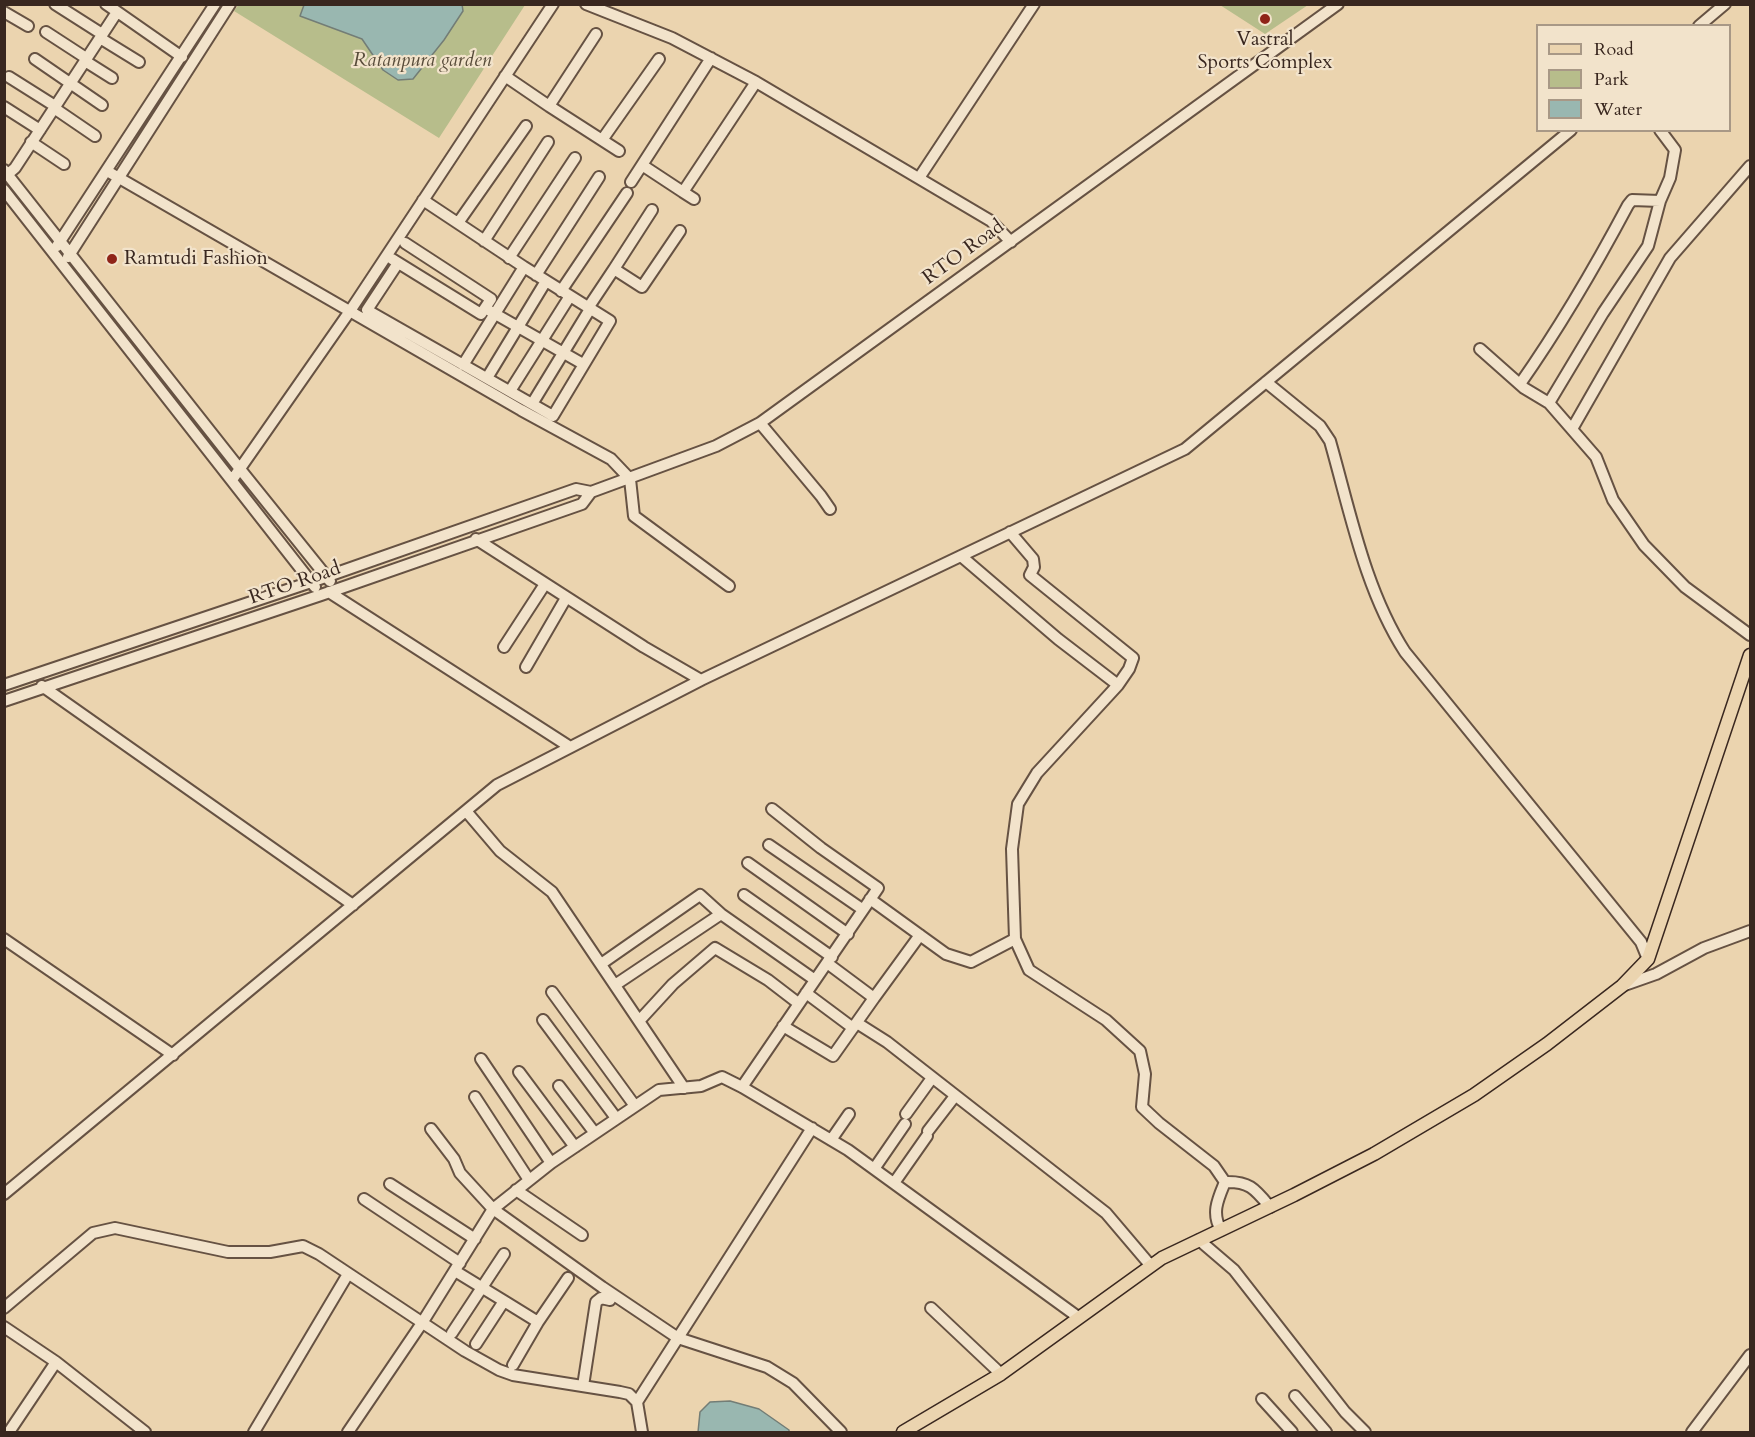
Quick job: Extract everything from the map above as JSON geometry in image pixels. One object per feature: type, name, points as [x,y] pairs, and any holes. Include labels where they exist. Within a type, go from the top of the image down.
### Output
[{"type":"main road","points":[[903,1432],[1001,1374],[1162,1258],[1374,1154],[1474,1095],[1547,1044],[1622,987],[1648,958],[1750,655]]},
{"type":"street","points":[[55,4],[139,62]]},
{"type":"street","points":[[106,4],[182,57]]},
{"type":"street","points":[[54,252],[215,4]]},
{"type":"street","points":[[63,264],[230,4]]},
{"type":"street","points":[[232,480],[350,311],[553,4]]},
{"type":"street","points":[[586,4],[672,38],[756,82],[991,221],[1011,242]]},
{"type":"street","points":[[918,178],[1034,4]]},
{"type":"street","name":"RTO Road","points":[[5,684],[327,577],[576,489],[591,492],[630,479],[716,446],[760,423],[1338,4]]},
{"type":"street","points":[[1702,24],[1723,5]]},
{"type":"street","points":[[4,12],[28,26]]},
{"type":"street","points":[[117,12],[31,142],[6,172],[327,577],[329,592]]},
{"type":"street","points":[[46,32],[112,78]]},
{"type":"street","points":[[549,106],[596,34]]},
{"type":"street","points":[[631,182],[711,58]]},
{"type":"street","points":[[35,59],[102,105]]},
{"type":"street","points":[[602,140],[659,59]]},
{"type":"street","points":[[505,76],[619,151]]},
{"type":"street","points":[[9,77],[95,136]]},
{"type":"street","points":[[683,192],[756,82]]},
{"type":"street","points":[[4,107],[40,129]]},
{"type":"street","points":[[458,223],[526,126]]},
{"type":"street","points":[[4,1194],[497,785],[701,680],[1185,449],[1569,132]]},
{"type":"street","points":[[1549,403],[1603,313],[1647,246],[1660,201],[1670,178],[1676,150],[1662,132]]},
{"type":"street","points":[[31,142],[64,164]]},
{"type":"street","points":[[484,241],[548,142]]},
{"type":"street","points":[[509,258],[575,158]]},
{"type":"street","points":[[642,165],[694,199]]},
{"type":"street","points":[[1572,429],[1670,258],[1750,165]]},
{"type":"street","points":[[107,171],[521,410],[611,459],[630,479],[634,516],[729,586]]},
{"type":"street","points":[[536,275],[599,177]]},
{"type":"street","points":[[4,190],[311,582],[570,747]]},
{"type":"street","points":[[510,392],[627,193]]},
{"type":"street","points":[[398,263],[367,310],[553,416],[610,321],[509,258],[423,200]]},
{"type":"street","points":[[1520,384],[1553,337],[1628,205],[1632,200],[1660,201]]},
{"type":"street","points":[[532,404],[589,308],[652,210]]},
{"type":"street","points":[[614,269],[642,287],[680,231]]},
{"type":"street","points":[[405,243],[490,299],[490,311]]},
{"type":"street","points":[[386,256],[481,314],[490,311],[583,364]]},
{"type":"street","points":[[463,365],[490,311],[524,267]]},
{"type":"street","points":[[487,378],[546,281]]},
{"type":"street","points":[[1480,349],[1520,384],[1549,403],[1596,457],[1613,500],[1644,544],[1684,587],[1750,635]]},
{"type":"street","points":[[1266,382],[1320,426],[1330,441],[1366,566],[1391,630],[1405,652],[1641,942],[1648,958]]},
{"type":"street","points":[[760,423],[830,509]]},
{"type":"street","name":"RTO Road","points":[[4,701],[582,504],[591,492]]},
{"type":"street","points":[[1010,532],[1033,559],[1034,567],[1030,575],[1132,658],[1129,669],[1118,685],[1036,773],[1018,804],[1012,849],[1015,939],[1029,970],[1106,1020],[1140,1051],[1145,1074],[1142,1107],[1214,1166],[1225,1182]]},
{"type":"street","points":[[476,539],[566,598],[701,680]]},
{"type":"street","points":[[408,548],[412,562]]},
{"type":"street","points":[[961,555],[1058,639],[1118,685]]},
{"type":"street","points":[[504,647],[545,584]]},
{"type":"street","points":[[526,667],[566,598]]},
{"type":"street","points":[[30,677],[353,905]]},
{"type":"street","points":[[5,684],[17,697]]},
{"type":"street","points":[[742,1087],[878,888],[821,848],[772,809]]},
{"type":"street","points":[[466,811],[500,850],[552,892],[684,1088]]},
{"type":"street","points":[[769,845],[862,909]]},
{"type":"street","points":[[748,863],[848,934]]},
{"type":"street","points":[[744,894],[874,998]]},
{"type":"street","points":[[601,964],[700,895],[721,914],[815,980]]},
{"type":"street","points":[[870,899],[946,954],[971,962],[1015,939]]},
{"type":"street","points":[[615,985],[721,914]]},
{"type":"street","points":[[1622,987],[1656,974],[1704,948],[1750,931]]},
{"type":"street","points":[[783,1026],[833,1056],[920,935]]},
{"type":"street","points":[[4,939],[173,1055]]},
{"type":"street","points":[[639,1021],[673,984],[715,948],[768,980],[798,1003]]},
{"type":"street","points":[[552,992],[635,1106]]},
{"type":"street","points":[[806,993],[855,1026],[887,1042],[1106,1213],[1151,1266]]},
{"type":"street","points":[[543,1020],[616,1118]]},
{"type":"street","points":[[481,1059],[551,1163]]},
{"type":"street","points":[[519,1072],[574,1147]]},
{"type":"street","points":[[348,1432],[422,1323],[493,1209],[551,1163],[658,1090],[701,1086],[722,1077],[831,1140],[1078,1317]]},
{"type":"street","points":[[874,1169],[932,1078]]},
{"type":"street","points":[[560,1086],[594,1132]]},
{"type":"street","points":[[894,1183],[955,1096]]},
{"type":"street","points":[[475,1097],[529,1180]]},
{"type":"street","points":[[831,1140],[849,1114]]},
{"type":"street","points":[[642,1432],[638,1402],[812,1128]]},
{"type":"street","points":[[431,1129],[454,1159],[460,1173],[493,1209],[678,1338],[767,1367],[793,1383],[841,1432]]},
{"type":"street","points":[[1225,1182],[1240,1181],[1257,1191],[1270,1207]]},
{"type":"street","points":[[1221,1230],[1216,1221],[1216,1204],[1225,1182]]},
{"type":"street","points":[[390,1184],[475,1239]]},
{"type":"street","points":[[516,1190],[582,1235]]},
{"type":"street","points":[[364,1199],[482,1287],[538,1323]]},
{"type":"street","points":[[4,1308],[93,1233],[115,1228],[228,1252],[270,1252],[303,1246],[319,1254],[465,1351],[498,1370],[513,1375],[620,1392],[628,1394],[638,1402]]},
{"type":"street","points":[[1199,1240],[1234,1270],[1363,1432]]},
{"type":"street","points":[[452,1333],[504,1254]]},
{"type":"street","points":[[254,1432],[348,1274]]},
{"type":"street","points":[[513,1365],[568,1278]]},
{"type":"street","points":[[583,1386],[596,1302],[601,1298],[610,1300]]},
{"type":"street","points":[[476,1344],[504,1301]]},
{"type":"street","points":[[931,1308],[1001,1374]]},
{"type":"street","points":[[4,1327],[56,1362],[145,1432]]},
{"type":"street","points":[[1692,1432],[1750,1355]]},
{"type":"street","points":[[9,1432],[56,1362]]},
{"type":"street","points":[[1295,1396],[1326,1432]]},
{"type":"street","points":[[1262,1399],[1292,1432]]},
{"type":"green space","name":"Ratanpura garden","points":[[239,4],[525,5],[439,138],[234,11]]},
{"type":"green space","name":"Vastral Sports Complex","points":[[1220,5],[1308,5],[1265,34]]},
{"type":"water","points":[[462,4],[463,11],[444,40],[413,79],[398,80],[383,70],[362,39],[300,16],[304,5]]},
{"type":"water","points":[[730,1401],[759,1409],[789,1432],[698,1432],[700,1412],[710,1402]]},
{"type":"place","name":"Vastral Sports Complex","points":[[1265,19]]},
{"type":"place","name":"Ramtudi Fashion","points":[[112,259]]}]
